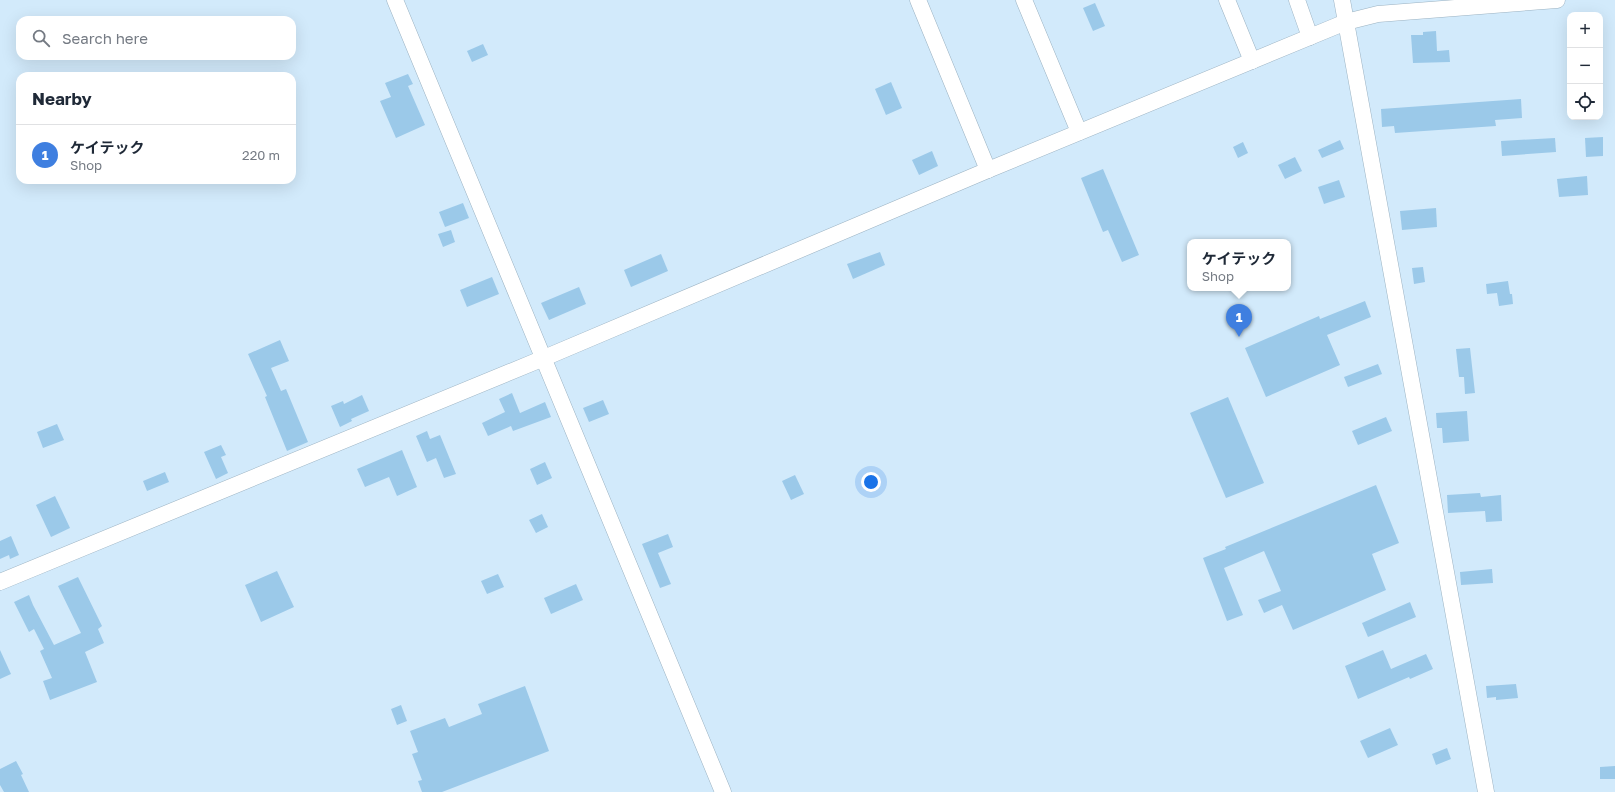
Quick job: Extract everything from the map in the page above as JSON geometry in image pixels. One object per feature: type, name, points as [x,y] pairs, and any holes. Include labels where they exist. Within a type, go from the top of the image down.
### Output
[{"type":"street","points":[[395,0],[723,792]]},
{"type":"street","points":[[918,0],[988,170]]},
{"type":"street","points":[[1024,0],[1079,132]]},
{"type":"street","points":[[1227,0],[1252,61]]},
{"type":"street","points":[[1297,0],[1310,37]]},
{"type":"street","points":[[1342,0],[1486,792]]},
{"type":"street","points":[[0,582],[544,358],[988,170],[1346,22],[1378,14],[1557,0]]},
{"type":"building","points":[[1095,3],[1105,26],[1093,31],[1083,8]]},
{"type":"building","points":[[1436,31],[1437,51],[1449,50],[1450,62],[1413,63],[1411,35],[1423,35],[1423,32]]},
{"type":"building","points":[[483,44],[488,55],[472,62],[467,51]]},
{"type":"building","points":[[408,74],[413,84],[408,86],[425,125],[396,138],[380,101],[391,97],[385,83]]},
{"type":"building","points":[[891,82],[902,108],[886,115],[875,89]]},
{"type":"building","points":[[1521,99],[1522,118],[1495,120],[1496,126],[1395,133],[1394,126],[1382,127],[1381,109]]},
{"type":"building","points":[[1603,137],[1603,156],[1586,157],[1585,138]]},
{"type":"building","points":[[1555,138],[1556,152],[1502,156],[1501,141]]},
{"type":"building","points":[[1340,140],[1344,149],[1322,158],[1318,150]]},
{"type":"building","points":[[1243,142],[1248,153],[1238,158],[1233,147]]},
{"type":"building","points":[[932,151],[938,166],[919,175],[912,160]]},
{"type":"building","points":[[1295,157],[1302,171],[1285,179],[1278,165]]},
{"type":"building","points":[[1103,169],[1139,255],[1122,262],[1108,230],[1103,232],[1081,178]]},
{"type":"building","points":[[1587,176],[1588,195],[1559,197],[1557,179]]},
{"type":"building","points":[[1339,180],[1345,197],[1324,204],[1318,187]]},
{"type":"building","points":[[463,203],[469,218],[445,227],[439,212]]},
{"type":"building","points":[[1436,208],[1437,227],[1402,230],[1400,211]]},
{"type":"building","points":[[451,230],[455,242],[443,247],[438,234]]},
{"type":"building","points":[[880,252],[885,265],[853,279],[847,264]]},
{"type":"building","points":[[661,254],[668,271],[631,287],[624,270]]},
{"type":"building","points":[[1423,267],[1425,282],[1414,284],[1412,268]]},
{"type":"building","points":[[492,277],[499,294],[467,307],[460,290]]},
{"type":"building","points":[[1508,281],[1513,304],[1499,306],[1497,293],[1487,294],[1486,284]]},
{"type":"building","points":[[579,287],[586,304],[549,320],[541,303]]},
{"type":"building","points":[[1365,301],[1371,317],[1327,335],[1340,365],[1266,397],[1245,348],[1319,316],[1320,319]]},
{"type":"building","points":[[280,340],[289,361],[271,368],[281,391],[286,389],[308,442],[287,451],[265,397],[267,396],[248,354]]},
{"type":"building","points":[[1470,348],[1475,393],[1465,394],[1464,377],[1459,377],[1456,349]]},
{"type":"building","points":[[1378,364],[1382,374],[1348,387],[1344,377]]},
{"type":"building","points":[[512,393],[520,413],[545,402],[551,417],[513,431],[511,426],[488,436],[482,423],[505,412],[499,399]]},
{"type":"building","points":[[362,395],[369,411],[351,419],[352,421],[340,427],[331,406],[343,401],[344,404]]},
{"type":"building","points":[[1228,397],[1264,483],[1226,498],[1190,413]]},
{"type":"building","points":[[603,400],[609,414],[589,422],[583,408]]},
{"type":"building","points":[[1467,411],[1469,441],[1443,443],[1442,428],[1437,428],[1436,413]]},
{"type":"building","points":[[1386,417],[1392,431],[1358,445],[1352,431]]},
{"type":"building","points":[[57,424],[64,440],[43,448],[37,432]]},
{"type":"building","points":[[427,431],[430,439],[440,435],[456,474],[444,478],[436,458],[427,462],[416,436]]},
{"type":"building","points":[[221,445],[226,455],[221,457],[228,473],[216,479],[204,452]]},
{"type":"building","points":[[402,450],[417,487],[397,496],[389,477],[365,487],[357,469]]},
{"type":"building","points":[[545,462],[552,478],[537,485],[530,469]]},
{"type":"building","points":[[165,472],[169,482],[147,491],[143,481]]},
{"type":"building","points":[[795,475],[804,494],[791,500],[782,481]]},
{"type":"building","points":[[1376,485],[1399,543],[1372,554],[1386,590],[1293,630],[1282,605],[1264,613],[1258,600],[1281,591],[1264,551],[1224,568],[1243,615],[1227,621],[1203,558],[1226,549],[1225,547]]},
{"type":"building","points":[[1480,493],[1481,497],[1501,495],[1502,521],[1486,522],[1485,511],[1448,513],[1447,495]]},
{"type":"building","points":[[55,496],[70,528],[51,537],[36,505]]},
{"type":"building","points":[[542,514],[548,527],[536,533],[529,520]]},
{"type":"building","points":[[668,534],[673,547],[658,553],[671,584],[660,588],[642,544]]},
{"type":"building","points":[[11,536],[19,555],[10,559],[9,555],[0,559],[0,541]]},
{"type":"building","points":[[1492,569],[1493,583],[1461,585],[1460,572]]},
{"type":"building","points":[[277,571],[294,607],[261,622],[245,585]]},
{"type":"building","points":[[498,574],[504,587],[487,594],[481,581]]},
{"type":"building","points":[[78,577],[102,626],[98,629],[104,643],[85,652],[97,682],[50,700],[43,681],[52,678],[40,651],[44,649],[34,629],[29,632],[14,602],[29,595],[54,645],[81,633],[58,586]]},
{"type":"building","points":[[576,584],[583,600],[551,614],[544,598]]},
{"type":"building","points":[[1410,602],[1416,617],[1368,637],[1362,623]]},
{"type":"building","points":[[0,650],[11,674],[0,679]]},
{"type":"building","points":[[1383,650],[1391,669],[1426,654],[1433,669],[1410,679],[1409,677],[1358,699],[1345,666]]},
{"type":"building","points":[[1516,684],[1518,698],[1496,700],[1496,697],[1487,698],[1486,686]]},
{"type":"building","points":[[525,686],[549,751],[442,792],[422,792],[418,781],[422,780],[412,754],[418,752],[410,731],[445,718],[449,727],[482,714],[478,704]]},
{"type":"building","points":[[401,705],[407,721],[397,725],[391,709]]},
{"type":"building","points":[[1390,728],[1398,745],[1368,758],[1360,741]]},
{"type":"building","points":[[1447,748],[1451,759],[1436,765],[1432,754]]},
{"type":"building","points":[[16,761],[23,774],[21,775],[29,792],[4,792],[0,785],[0,769]]},
{"type":"building","points":[[1615,766],[1615,779],[1600,779],[1600,767]]},
{"type":"place","name":"ケイテック","points":[[1239,337]]}]
